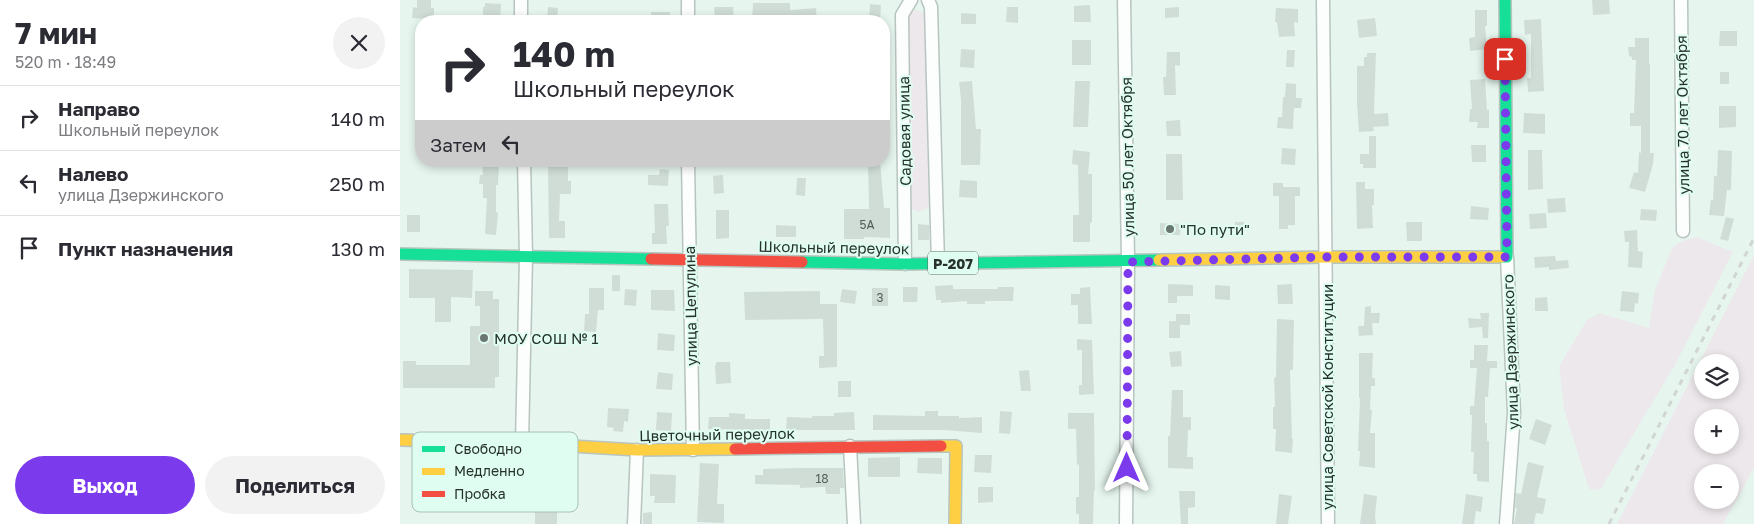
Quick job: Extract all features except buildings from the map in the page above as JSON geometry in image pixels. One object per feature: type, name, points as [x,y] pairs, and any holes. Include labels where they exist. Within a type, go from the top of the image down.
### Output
[{"type":"main road","name":"улица Дзержинского","points":[[1505,0],[1507,257]]},
{"type":"main road","name":"Школьный переулок","points":[[400,254],[905,264],[1128,262],[1326,257],[1507,257]]},
{"type":"main road","name":"Цветочный переулок","points":[[578,446],[636,450],[693,450],[850,446],[956,446],[955,524]]},
{"type":"street","points":[[521,0],[521,15]]},
{"type":"street","points":[[688,0],[688,15]]},
{"type":"street","name":"Садовая улица","points":[[905,264],[902,15],[911,0]]},
{"type":"street","name":"Садовая улица","points":[[928,0],[931,7],[938,264]]},
{"type":"street","name":"улица 50 лет Октября","points":[[1124,0],[1128,262],[1126,524]]},
{"type":"street","name":"улица Советской Конституции","points":[[1323,0],[1328,524]]},
{"type":"street","name":"улица 70 лет Октября","points":[[1681,0],[1683,231]]},
{"type":"street","points":[[522,432],[526,257],[524,167]]},
{"type":"street","name":"улица Цепулина","points":[[688,167],[693,450]]},
{"type":"street","name":"улица Дзержинского","points":[[1506,524],[1514,413],[1507,257]]},
{"type":"street","points":[[850,446],[854,524]]},
{"type":"street","points":[[634,524],[636,450]]},
{"type":"shaded area","points":[[915,9],[925,14],[929,207],[919,212],[914,211],[910,206],[907,17]]},
{"type":"shaded area","points":[[1697,237],[1733,252],[1675,365],[1600,490],[1589,489],[1564,409],[1559,366],[1587,320],[1600,313],[1649,328],[1655,290],[1672,248],[1682,241]]},
{"type":"shaded area","points":[[1754,255],[1754,468],[1739,495],[1739,464],[1694,464],[1694,509],[1731,509],[1723,524],[1617,524],[1694,373],[1694,399],[1739,399],[1739,354],[1704,354]]},
{"type":"railway","points":[[1609,524],[1754,238]]},
{"type":"traffic: fast","points":[[1501,257],[1507,257],[1505,0]]},
{"type":"traffic: fast","points":[[400,254],[651,259]]},
{"type":"traffic: fast","points":[[802,262],[905,264],[1159,260]]},
{"type":"traffic: slow","points":[[1159,260],[1326,257],[1501,257]]},
{"type":"traffic: slow","points":[[400,440],[412,440]]},
{"type":"traffic: slow","points":[[578,446],[637,450],[735,449]]},
{"type":"traffic: slow","points":[[941,446],[956,446],[955,524]]},
{"type":"traffic: jam","points":[[651,259],[802,262]]},
{"type":"traffic: jam","points":[[735,449],[941,446]]},
{"type":"place","name":"\"По пути\"","points":[[1170,229]]},
{"type":"place","name":"МОУ СОШ № 1","points":[[484,338]]},
{"type":"route","points":[[1127,468],[1128,262],[1326,257],[1507,257],[1505,59]]}]
